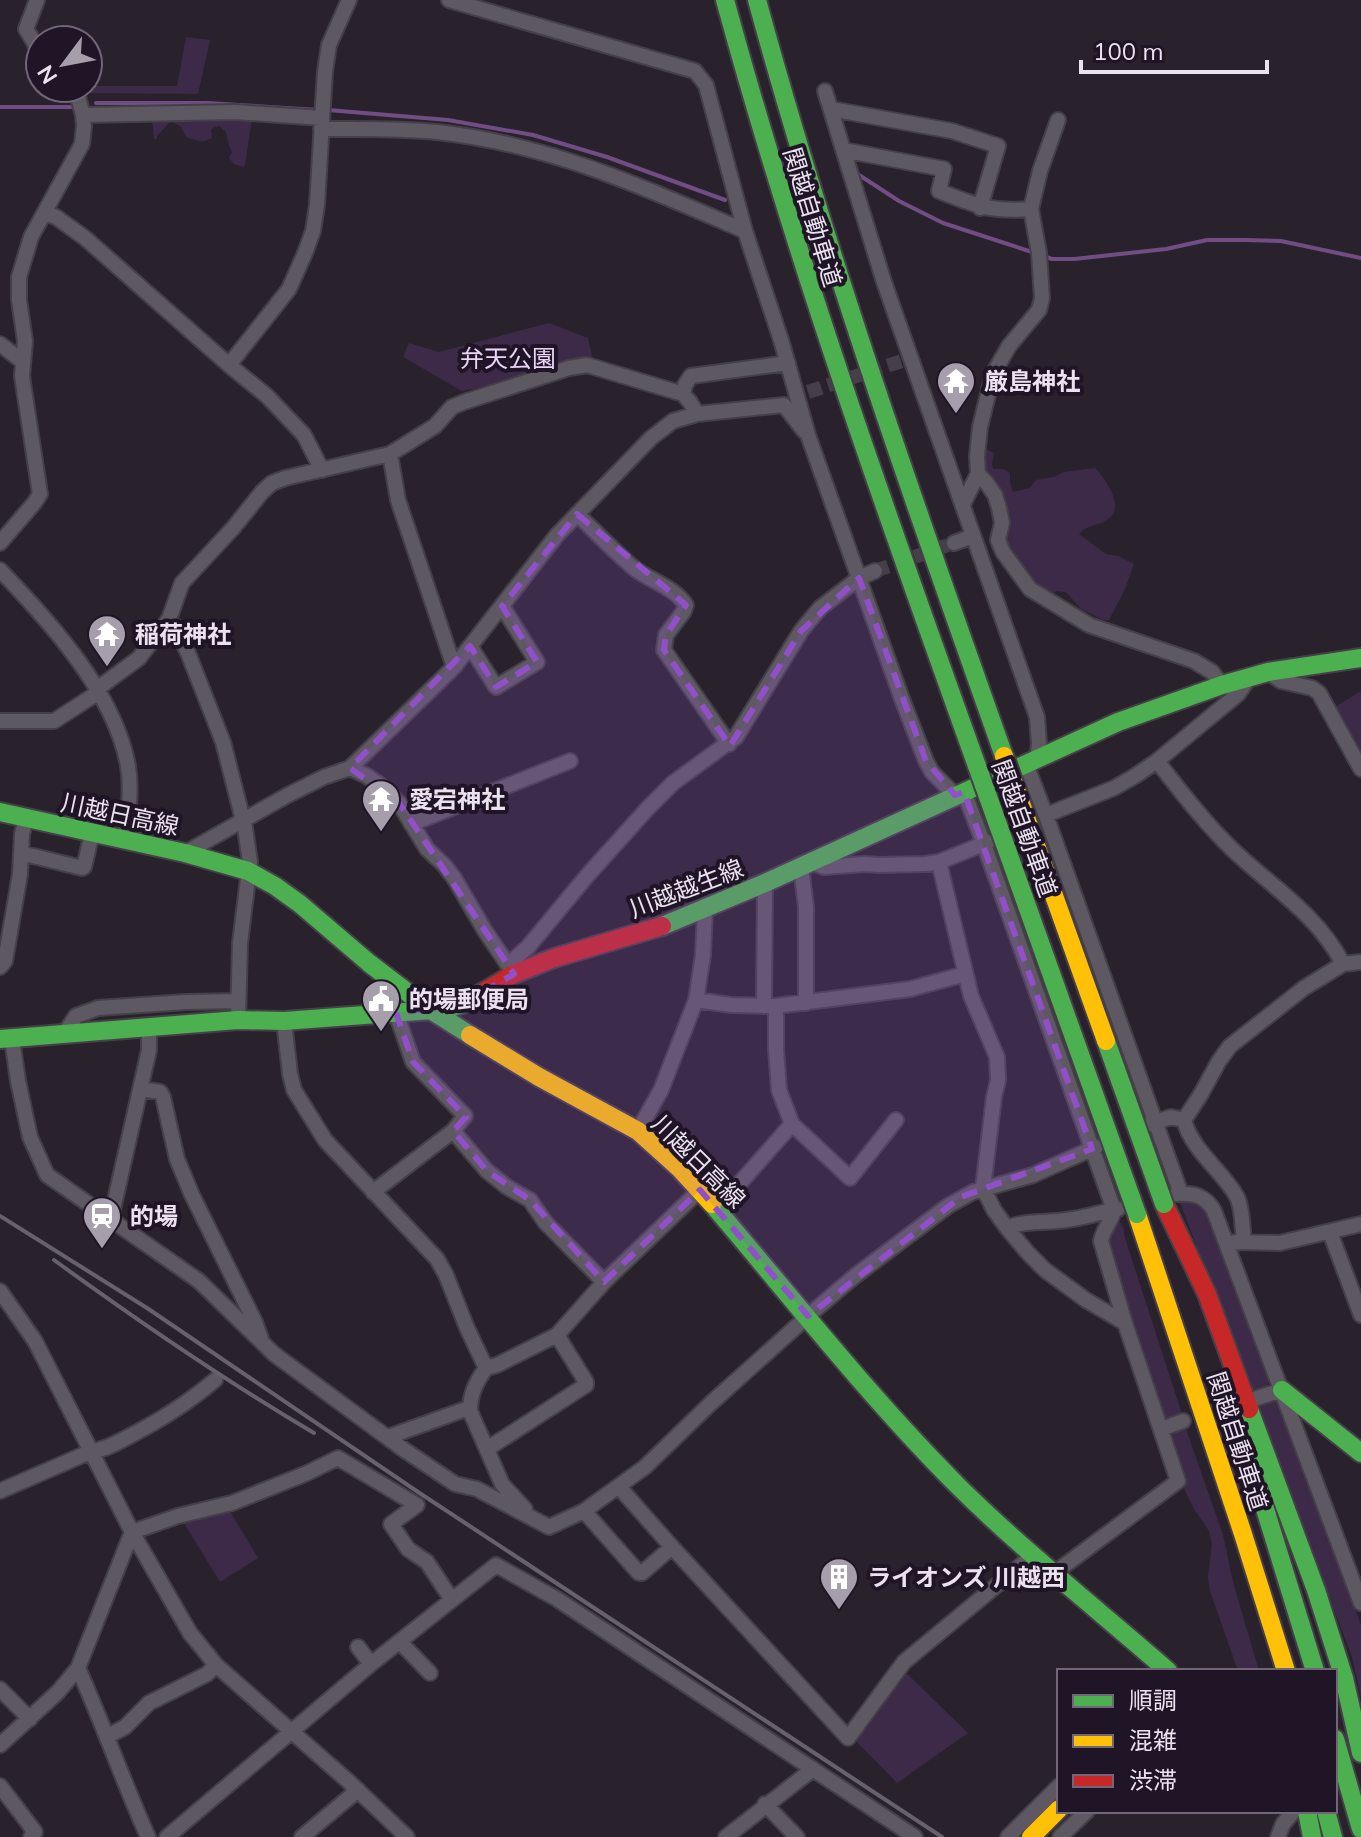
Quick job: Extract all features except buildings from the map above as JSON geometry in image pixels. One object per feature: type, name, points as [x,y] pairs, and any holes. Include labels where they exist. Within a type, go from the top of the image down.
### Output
[{"type":"main road","name":"関越自動車道","points":[[725,0],[749,91],[815,303],[911,584],[1137,1214],[1285,1669]]},
{"type":"main road","name":"関越自動車道","points":[[757,0],[781,92],[842,293],[895,450],[1004,756],[1174,1197],[1233,1406],[1314,1669]]},
{"type":"main road","name":"川越越生線","points":[[6,1039],[149,1026],[238,1011],[284,1021],[445,1009],[462,1004],[511,970],[668,924],[705,909],[1118,722],[1268,672],[1361,658]]},
{"type":"main road","name":"川越日高線","points":[[0,812],[185,853],[248,871],[300,904],[429,1009],[539,1077],[638,1131],[700,1190],[957,1485],[1032,1556],[1166,1669]]},
{"type":"main road","points":[[1174,1197],[1316,1590],[1344,1678],[1361,1753]]},
{"type":"main road","points":[[1282,1390],[1361,1453]]},
{"type":"main road","points":[[1243,1534],[1257,1626],[1269,1669]]},
{"type":"main road","points":[[1337,1746],[1361,1829]]},
{"type":"main road","points":[[1031,1837],[1057,1811]]},
{"type":"main road","points":[[1328,1813],[1333,1837]]},
{"type":"main road","points":[[1330,1813],[1359,1837]]},
{"type":"street","points":[[28,24],[37,0]]},
{"type":"street","points":[[229,365],[289,289],[313,231],[329,45],[349,0]]},
{"type":"street","points":[[449,0],[695,71],[706,85],[745,231],[788,363],[802,395],[808,435],[859,578],[926,761],[940,782],[959,794],[986,843],[1116,1209],[1101,1241],[1178,1481],[1053,1574]]},
{"type":"street","points":[[825,91],[906,359],[963,504],[1037,717],[1039,744],[1032,761],[1046,820],[1153,1123],[1174,1197],[1195,1194],[1209,1201],[1355,1577],[1361,1603]]},
{"type":"street","points":[[0,543],[40,494],[24,388],[25,341],[19,277],[31,237],[82,144],[84,126],[79,104]]},
{"type":"street","points":[[831,109],[952,131],[998,146],[980,208]]},
{"type":"street","points":[[83,115],[235,112],[322,117],[501,142],[580,163],[745,231]]},
{"type":"street","points":[[963,504],[978,474],[980,427],[999,361],[1039,310],[1042,298],[1040,256],[1031,209],[1040,171],[1058,120]]},
{"type":"street","points":[[843,150],[944,169],[939,191],[980,208],[1003,211],[1031,209]]},
{"type":"street","points":[[44,213],[56,217],[85,238],[267,396],[304,435],[322,470]]},
{"type":"street","points":[[0,344],[23,362]]},
{"type":"street","points":[[683,394],[691,376],[788,363]]},
{"type":"street","points":[[0,721],[54,721],[133,664],[169,619],[182,583],[272,483],[390,454],[435,426],[452,407],[569,368],[587,365],[683,394],[697,414]]},
{"type":"street","points":[[185,853],[300,789],[350,768],[454,667],[557,535],[651,438],[673,421],[697,414],[784,405],[808,435]]},
{"type":"street","points":[[390,454],[398,500],[454,667]]},
{"type":"street","points":[[978,474],[995,495],[1002,523],[998,540],[1003,552],[1030,589],[1089,625],[1194,661],[1212,672],[1222,685]]},
{"type":"street","points":[[577,514],[632,566],[669,589],[686,605],[666,635],[664,650],[729,744]]},
{"type":"street","points":[[954,543],[973,536]]},
{"type":"street","points":[[0,570],[48,623],[98,691],[120,735],[128,768],[130,802],[125,840]]},
{"type":"street","points":[[350,768],[367,776],[399,803],[427,849],[454,878],[511,970],[586,877],[647,809],[673,783],[736,737],[806,624],[828,600],[859,578],[875,571]]},
{"type":"street","points":[[470,646],[496,687],[537,662],[502,606]]},
{"type":"street","points":[[64,1034],[76,1016],[98,1008],[186,1002],[238,1011],[240,943],[250,862],[244,819],[223,742],[188,653],[169,619]]},
{"type":"street","points":[[1268,672],[1281,681],[1312,688],[1319,693],[1361,769]]},
{"type":"street","points":[[1046,820],[1114,788],[1157,761],[1238,694],[1248,679]]},
{"type":"street","points":[[411,824],[570,761]]},
{"type":"street","points":[[1157,761],[1204,819],[1234,850],[1314,922],[1331,941],[1343,964]]},
{"type":"street","points":[[0,967],[5,961],[26,819]]},
{"type":"street","points":[[21,853],[82,868],[92,833]]},
{"type":"street","points":[[806,1003],[806,864],[824,867],[939,862],[986,843]]},
{"type":"street","points":[[939,862],[971,996],[997,1057],[998,1073],[983,1188],[1007,1228],[1045,1270],[1125,1323]]},
{"type":"street","points":[[765,883],[770,1006],[779,1090],[792,1124],[850,1178],[896,1120]]},
{"type":"street","points":[[638,1131],[661,1090],[696,1000],[703,955],[705,909]]},
{"type":"street","points":[[1244,1241],[1237,1197],[1197,1147],[1184,1120],[1230,1046],[1304,988],[1343,964],[1361,962]]},
{"type":"street","points":[[696,1000],[731,1005],[806,1003],[910,989],[965,974]]},
{"type":"street","points":[[373,1192],[453,1131],[465,1116],[413,1062],[396,1013]]},
{"type":"street","points":[[284,1021],[294,1090],[325,1140],[437,1259],[486,1368]]},
{"type":"street","points":[[111,1218],[149,1050],[149,1026]]},
{"type":"street","points":[[6,1039],[30,1137],[47,1175],[199,1281],[274,1354],[403,1449],[455,1484],[477,1489],[549,1527],[584,1511],[645,1467],[808,1316],[855,1276],[948,1206],[983,1188],[1033,1175],[1094,1148]]},
{"type":"street","points":[[141,1089],[160,1092],[163,1097],[177,1159],[255,1322],[262,1343]]},
{"type":"street","points":[[1153,1123],[1171,1117],[1184,1120]]},
{"type":"street","points":[[717,1209],[792,1124]]},
{"type":"street","points":[[453,1131],[487,1171],[530,1200],[545,1222],[604,1282]]},
{"type":"street","points":[[529,1516],[525,1507],[502,1484],[470,1411],[470,1399],[479,1378],[486,1368],[557,1335],[604,1282],[700,1190]]},
{"type":"street","points":[[1007,1228],[1068,1220],[1116,1209]]},
{"type":"street","points":[[1226,1242],[1280,1243],[1361,1224]]},
{"type":"street","points":[[1330,1232],[1361,1315]]},
{"type":"street","points":[[0,1291],[35,1341],[132,1532],[190,1633],[216,1665],[358,1790],[398,1834]]},
{"type":"street","points":[[487,1449],[586,1385],[557,1335]]},
{"type":"street","points":[[0,1491],[92,1451],[103,1450],[177,1410],[215,1380]]},
{"type":"street","points":[[1257,1398],[1282,1390]]},
{"type":"street","points":[[388,1437],[463,1410],[470,1411]]},
{"type":"street","points":[[1161,1429],[1183,1421]]},
{"type":"street","points":[[0,1745],[58,1692],[78,1668],[132,1532],[178,1516],[232,1503],[338,1458],[417,1505],[391,1524],[408,1549],[427,1562],[452,1600]]},
{"type":"street","points":[[619,1487],[848,1738],[904,1662],[1032,1556]]},
{"type":"street","points":[[584,1511],[639,1573],[672,1547]]},
{"type":"street","points":[[167,1837],[184,1832],[292,1731],[496,1565],[557,1599],[915,1837]]},
{"type":"street","points":[[400,1642],[430,1673]]},
{"type":"street","points":[[358,1647],[371,1664]]},
{"type":"street","points":[[108,1736],[125,1727],[149,1703],[207,1674],[216,1665]]},
{"type":"street","points":[[78,1668],[148,1837]]},
{"type":"street","points":[[0,1689],[30,1719]]},
{"type":"street","points":[[726,1837],[813,1769]]},
{"type":"street","points":[[0,1786],[35,1832],[31,1837]]},
{"type":"street","points":[[1008,1837],[1057,1788]]},
{"type":"street","points":[[302,1837],[358,1790]]},
{"type":"street","points":[[765,1804],[797,1837]]},
{"type":"street","points":[[1060,1837],[1085,1813]]},
{"type":"street","points":[[1279,1837],[1283,1824],[1292,1813]]},
{"type":"highlighted area","points":[[577,514],[686,605],[666,635],[664,650],[730,746],[801,631],[859,578],[926,761],[955,795],[964,792],[1092,1149],[961,1197],[808,1316],[700,1190],[604,1282],[530,1200],[487,1171],[453,1131],[466,1117],[413,1062],[396,1013],[462,1004],[514,974],[399,803],[350,768],[470,646],[496,687],[537,662],[502,606]]},
{"type":"green space","points":[[186,37],[210,40],[198,94],[104,93],[104,86],[177,86]]},
{"type":"green space","points":[[252,118],[243,167],[229,158],[232,152],[226,132],[219,126],[211,130],[212,138],[202,142],[186,137],[181,127],[171,121],[154,139],[152,119]]},
{"type":"green space","name":"弁天公園","points":[[549,323],[588,338],[593,361],[462,391],[403,357],[409,343],[439,352]]},
{"type":"green space","points":[[981,451],[994,453],[993,469],[1010,473],[1013,492],[1030,488],[1036,480],[1064,472],[1095,468],[1104,478],[1114,500],[1113,514],[1079,534],[1106,554],[1134,564],[1109,620],[1081,609],[1066,592],[1047,594],[1032,585],[1011,558],[981,473]]},
{"type":"green space","points":[[1361,691],[1361,756],[1335,707]]},
{"type":"green space","points":[[1179,1200],[1199,1202],[1204,1207],[1269,1380],[1263,1388],[1268,1402],[1278,1404],[1284,1414],[1361,1625],[1361,1697],[1352,1657]]},
{"type":"green space","points":[[1118,1222],[1124,1230],[1182,1414],[1178,1417],[1162,1414],[1104,1238],[1112,1225]]},
{"type":"green space","points":[[1186,1429],[1223,1535],[1258,1669],[1237,1669],[1210,1591],[1208,1577],[1212,1544],[1209,1531],[1185,1491],[1170,1440],[1172,1435]]},
{"type":"green space","points":[[224,1510],[231,1513],[258,1558],[220,1582],[181,1518]]},
{"type":"green space","points":[[902,1669],[968,1733],[897,1783],[853,1738]]},
{"type":"waterway","points":[[104,103],[207,103],[319,110]]},
{"type":"waterway","points":[[0,107],[71,107]]},
{"type":"waterway","points":[[328,110],[448,120],[533,135],[607,157],[725,200]]},
{"type":"waterway","points":[[856,173],[899,201],[943,223],[1035,253]]},
{"type":"waterway","points":[[1043,256],[1074,259],[1166,249],[1207,240],[1244,240],[1281,241],[1361,258]]},
{"type":"tunnel","points":[[808,392],[902,361]]},
{"type":"tunnel","points":[[875,571],[954,543]]},
{"type":"tunnel","points":[[1200,1416],[1253,1399]]},
{"type":"railway","points":[[0,1216],[147,1308],[418,1492],[942,1837]]},
{"type":"railway","points":[[54,1260],[182,1350],[314,1433]]},
{"type":"traffic: fast","points":[[725,0],[812,290],[977,766]]},
{"type":"traffic: fast","points":[[757,0],[842,286],[1004,756]]},
{"type":"traffic: fast","points":[[662,926],[765,883],[1118,722],[1268,672],[1361,658]]},
{"type":"traffic: fast","points":[[977,766],[1137,1214]]},
{"type":"traffic: fast","points":[[0,812],[185,853],[248,871],[300,904],[369,963],[429,1009],[470,1035]]},
{"type":"traffic: fast","points":[[0,1039],[238,1020],[284,1021],[445,1009],[482,993]]},
{"type":"traffic: fast","points":[[1106,1041],[1164,1204]]},
{"type":"traffic: fast","points":[[712,1204],[863,1383],[959,1487],[1166,1669]]},
{"type":"traffic: fast","points":[[1282,1390],[1361,1453]]},
{"type":"traffic: fast","points":[[1249,1409],[1316,1590],[1344,1678],[1361,1753]]},
{"type":"traffic: fast","points":[[1249,1457],[1314,1669]]},
{"type":"traffic: fast","points":[[1337,1746],[1361,1829]]},
{"type":"traffic: fast","points":[[1307,1813],[1312,1837]]},
{"type":"traffic: fast","points":[[1327,1813],[1333,1837]]},
{"type":"traffic: slow","points":[[1004,756],[1106,1041]]},
{"type":"traffic: slow","points":[[470,1035],[638,1131],[679,1168],[712,1204]]},
{"type":"traffic: slow","points":[[1137,1214],[1285,1669]]},
{"type":"traffic: slow","points":[[1031,1837],[1057,1811]]},
{"type":"traffic: jam","points":[[482,993],[514,974],[554,958],[662,926]]},
{"type":"traffic: jam","points":[[1164,1204],[1207,1294],[1249,1409]]},
{"type":"place","name":"厳島神社","points":[[956,415]]},
{"type":"place","name":"稲荷神社","points":[[107,668]]},
{"type":"place","name":"愛宕神社","points":[[381,833]]},
{"type":"place","name":"的場郵便局","points":[[381,1033]]},
{"type":"place","name":"的場","points":[[102,1250]]},
{"type":"place","name":"ライオンズ 川越西","points":[[839,1611]]}]
